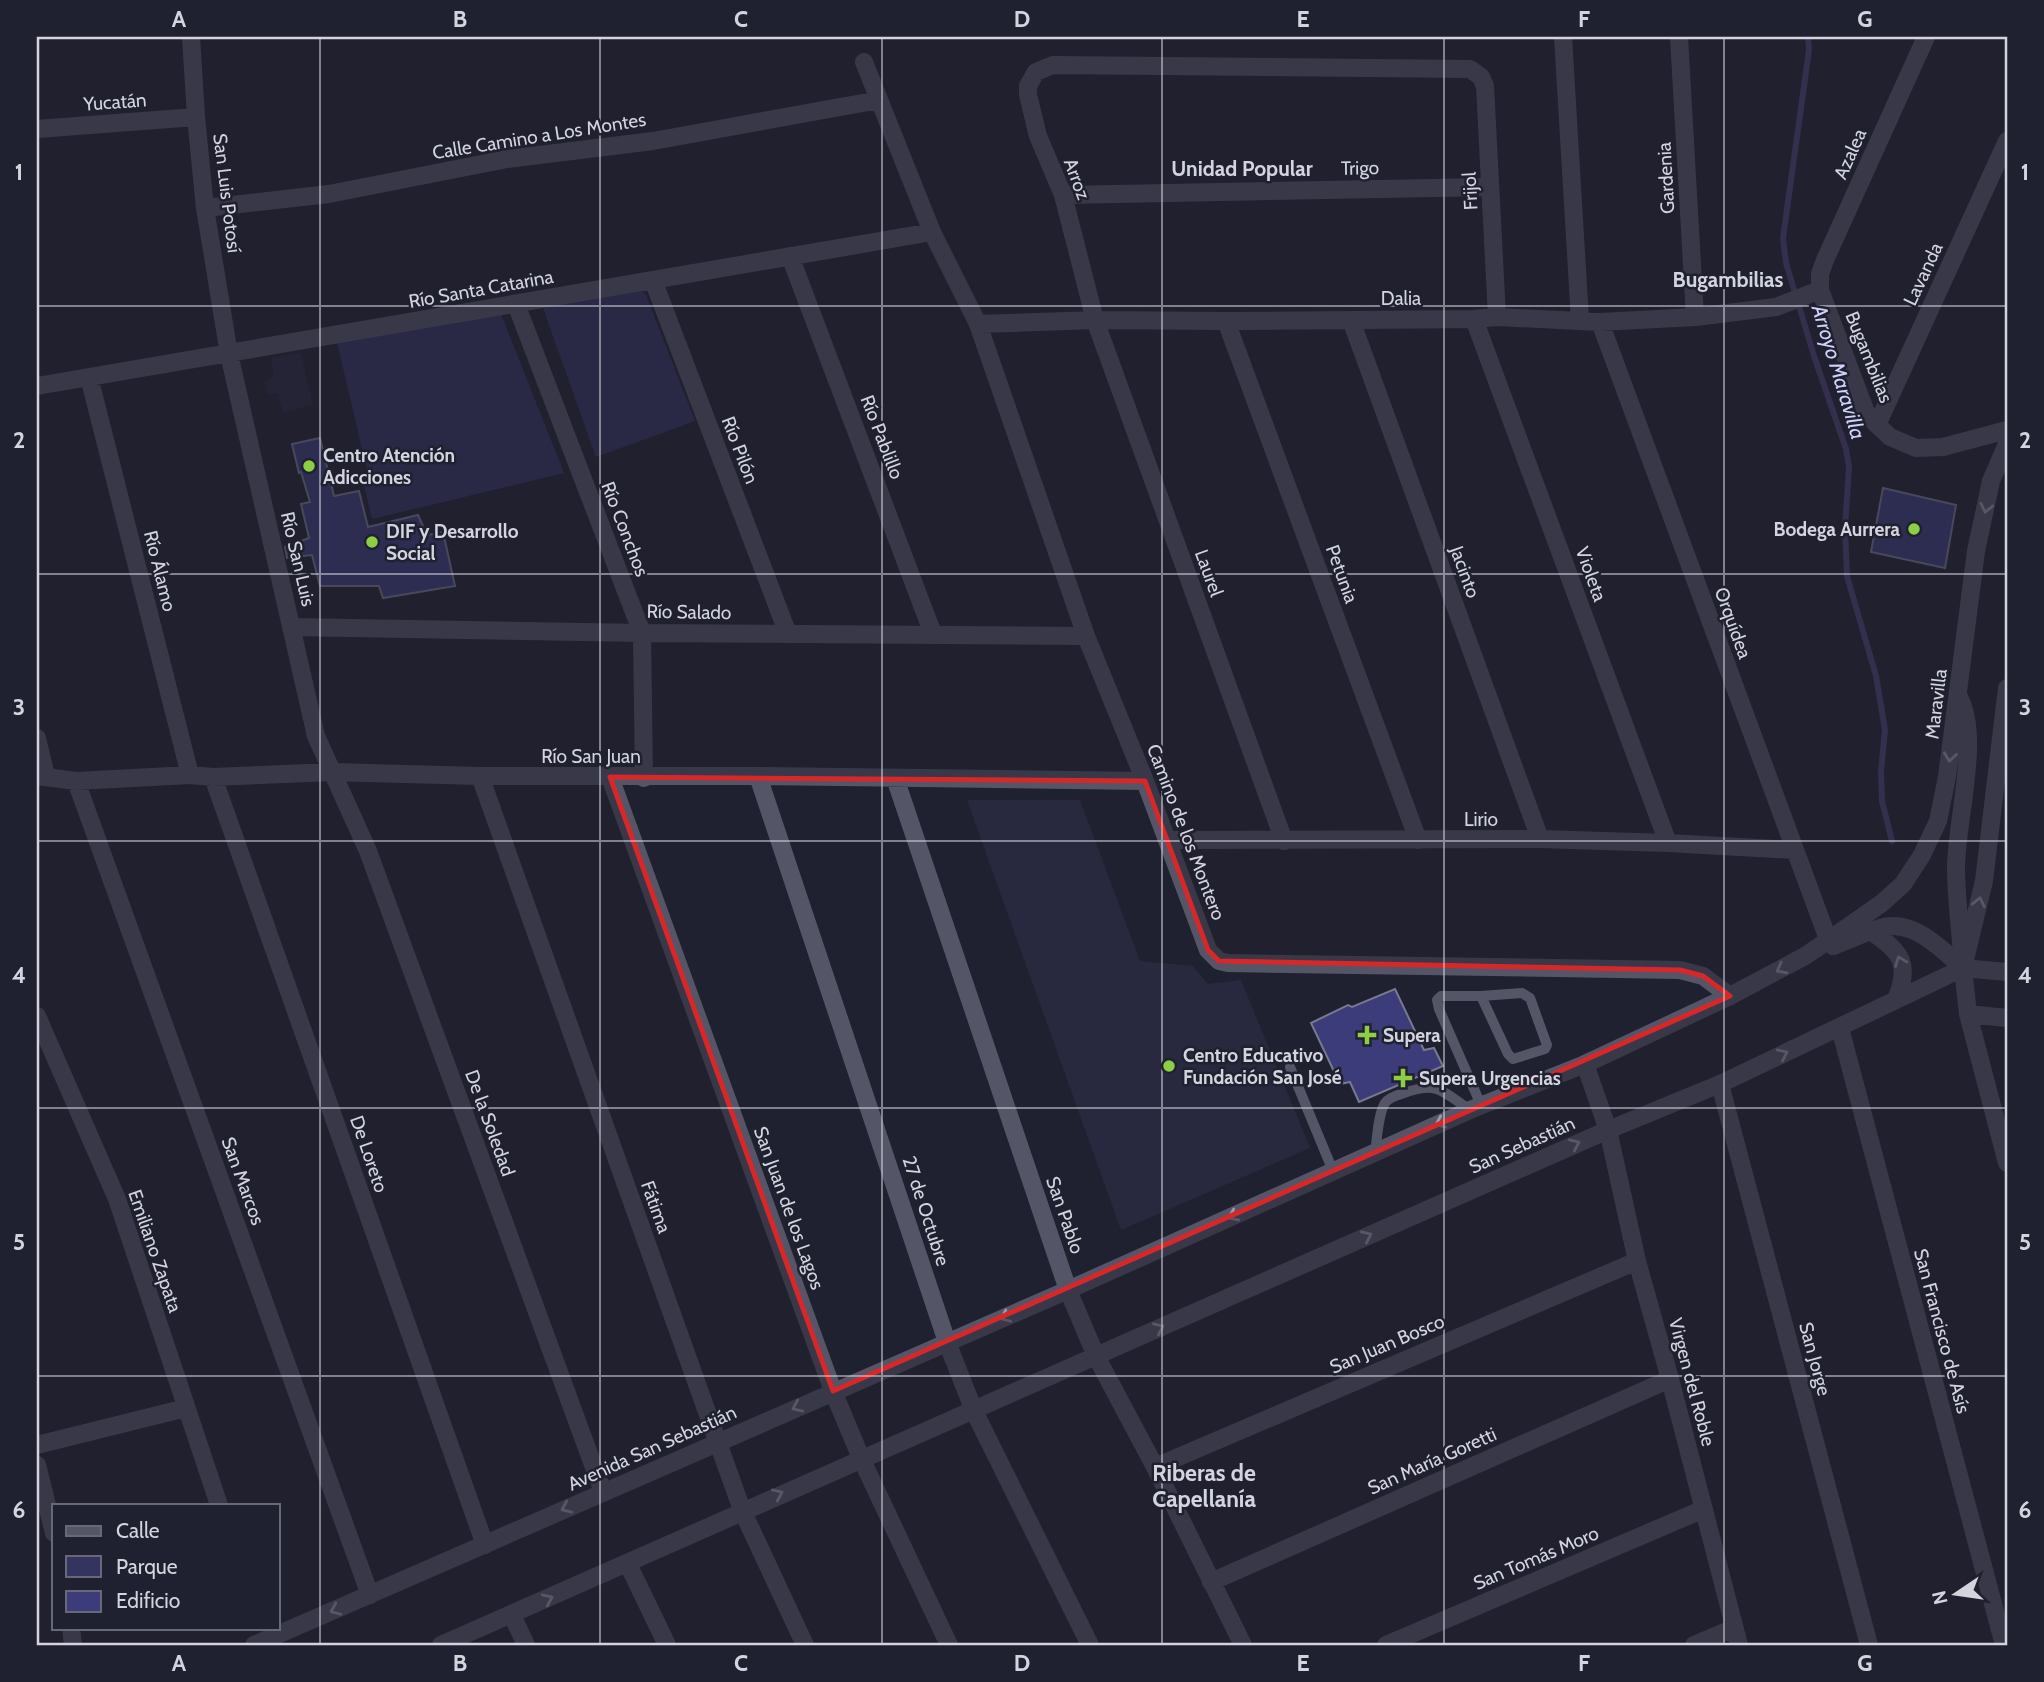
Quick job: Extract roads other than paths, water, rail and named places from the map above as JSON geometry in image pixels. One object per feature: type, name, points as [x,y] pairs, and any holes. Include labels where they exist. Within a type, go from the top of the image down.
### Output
[{"type":"street","name":"San Luis Potosí","points":[[191,37],[195,117],[205,208],[229,354]]},
{"type":"street","points":[[1563,37],[1580,320]]},
{"type":"street","name":"Gardenia","points":[[1679,37],[1695,317]]},
{"type":"street","name":"Azalea","points":[[1815,291],[1825,260],[1926,37]]},
{"type":"street","name":"Camino de los Montero","points":[[864,62],[932,232],[978,324],[1086,636],[1168,840],[1208,950],[1219,961],[1255,963],[1681,970],[1703,976],[1730,996]]},
{"type":"street","name":"Frijol","points":[[1053,65],[1470,69],[1481,77],[1485,86],[1497,317]]},
{"type":"street","name":"Arroz","points":[[1053,65],[1036,72],[1028,86],[1028,96],[1038,136],[1063,195],[1095,320]]},
{"type":"street","name":"Calle Camino a Los Montes","points":[[205,208],[329,194],[507,159],[653,141],[878,100]]},
{"type":"street","name":"Yucatán","points":[[37,129],[195,117]]},
{"type":"street","name":"Lavanda","points":[[1877,425],[2007,141]]},
{"type":"street","name":"Trigo","points":[[1063,195],[1490,187]]},
{"type":"street","name":"Río Santa Catarina","points":[[37,386],[932,232]]},
{"type":"street","name":"Río Pablillo","points":[[790,256],[933,634]]},
{"type":"street","name":"Río Pilón","points":[[653,280],[788,634]]},
{"type":"street","name":"Dalia","points":[[978,324],[1095,320],[1497,317],[1600,321],[1695,317],[1776,307],[1815,291]]},
{"type":"street","name":"Bugambilias","points":[[1815,291],[1867,415],[1890,437],[1916,448],[1943,447],[2007,430]]},
{"type":"street","name":"Río Conchos","points":[[516,304],[642,632],[644,778]]},
{"type":"street","name":"Violeta","points":[[1474,319],[1668,843]]},
{"type":"street","name":"Laurel","points":[[1095,320],[1284,841]]},
{"type":"street","name":"Jacinto","points":[[1351,320],[1539,839]]},
{"type":"street","name":"Petunia","points":[[1226,321],[1418,840]]},
{"type":"street","name":"Orquídea","points":[[1600,321],[1794,850],[1834,936]]},
{"type":"street","name":"Río San Luis","points":[[229,354],[316,736],[331,772]]},
{"type":"street","name":"Río Álamo","points":[[89,377],[190,775]]},
{"type":"street","name":"Maravilla","points":[[1834,936],[1882,903],[1903,884],[1922,855],[1938,821],[1948,777],[1976,551],[1992,481],[2007,444]]},
{"type":"street","name":"Río Salado","points":[[292,627],[1086,636]]},
{"type":"street","points":[[1963,968],[2002,790],[2007,688]]},
{"type":"street","points":[[1958,695],[1967,719],[1956,867],[1963,968],[1968,1014],[2007,1163]]},
{"type":"street","points":[[37,738],[41,776]]},
{"type":"street","name":"Río San Juan","points":[[41,776],[76,781],[331,772],[644,778],[758,776],[1145,781]]},
{"type":"street","name":"De la Soledad","points":[[331,772],[368,851],[603,1492]]},
{"type":"street","name":"Fátima","points":[[480,776],[741,1510],[805,1645]]},
{"type":"street","name":"27 de Octubre","points":[[758,776],[947,1342],[974,1411],[1090,1645]]},
{"type":"street","name":"De Loreto","points":[[213,777],[485,1545]]},
{"type":"street","name":"San Juan de los Lagos","points":[[610,777],[833,1391],[861,1458],[949,1645]]},
{"type":"street","name":"San Pablo","points":[[895,778],[1068,1290],[1096,1356],[1243,1645]]},
{"type":"street","name":"San Marcos","points":[[76,781],[370,1595]]},
{"type":"street","name":"Lirio","points":[[1168,840],[1539,839],[1794,850]]},
{"type":"street","points":[[1805,956],[1890,926],[1912,929],[1929,939],[1963,968],[2007,972]]},
{"type":"street","points":[[1872,932],[1889,943],[1899,954],[1903,965],[1904,976],[1896,1000]]},
{"type":"street","points":[[1068,1290],[1475,1108],[1585,1064],[1730,996],[1805,956],[1834,936]]},
{"type":"street","name":"San Sebastián","points":[[1096,1356],[1608,1129],[1720,1084],[1963,968]]},
{"type":"street","points":[[1968,1014],[2007,1018]]},
{"type":"street","name":"Emiliano Zapata","points":[[37,1016],[117,1199],[219,1504]]},
{"type":"street","name":"San Francisco de Asís","points":[[1840,1028],[2004,1645]]},
{"type":"street","name":"Virgen del Roble","points":[[1585,1064],[1608,1129],[1637,1261],[1737,1636]]},
{"type":"street","name":"San Jorge","points":[[1720,1084],[1869,1645]]},
{"type":"street","name":"San Juan Bosco","points":[[1154,1467],[1637,1261]]},
{"type":"street","name":"Avenida San Sebastián","points":[[262,1640],[1068,1290]]},
{"type":"street","points":[[441,1645],[628,1564],[741,1510],[1096,1356]]},
{"type":"street","name":"San María Goretti","points":[[1212,1582],[1670,1379]]},
{"type":"street","points":[[37,1445],[186,1408]]},
{"type":"street","points":[[37,1465],[52,1524]]},
{"type":"street","name":"San Tomás Moro","points":[[1386,1645],[1704,1509]]},
{"type":"street","points":[[628,1564],[667,1645]]},
{"type":"street","points":[[512,1615],[526,1645]]},
{"type":"street","points":[[1694,1645],[1737,1636]]},
{"type":"lane","points":[[1475,1108],[1437,1000],[1441,996],[1522,993],[1530,998],[1547,1045],[1545,1049],[1513,1059],[1508,1054],[1481,996]]},
{"type":"lane","points":[[1290,1067],[1334,1171]]},
{"type":"lane","points":[[1375,1153],[1382,1110],[1390,1098],[1423,1087],[1432,1087],[1475,1108]]},
{"type":"waterway","name":"Arroyo Maravilla","points":[[1808,37],[1809,50],[1783,238],[1786,263],[1846,449],[1849,467],[1845,528],[1847,576],[1876,676],[1885,730],[1881,771],[1882,801],[1892,841]]},
{"type":"place","name":"Centro Atención Adicciones","points":[[309,466]]},
{"type":"place","name":"Bodega Aurrera","points":[[1914,529]]},
{"type":"place","name":"DIF y Desarrollo Social","points":[[372,542]]},
{"type":"place","name":"Supera","points":[[1367,1035]]},
{"type":"place","name":"Centro Educativo Fundación San José","points":[[1169,1066]]},
{"type":"place","name":"Supera Urgencias","points":[[1403,1078]]},
{"type":"district","name":"Unidad Popular","points":[[1242,168]]},
{"type":"district","name":"Bugambilias","points":[[1728,279]]},
{"type":"district","name":"Riberas de Capellanía","points":[[1204,1486]]}]
